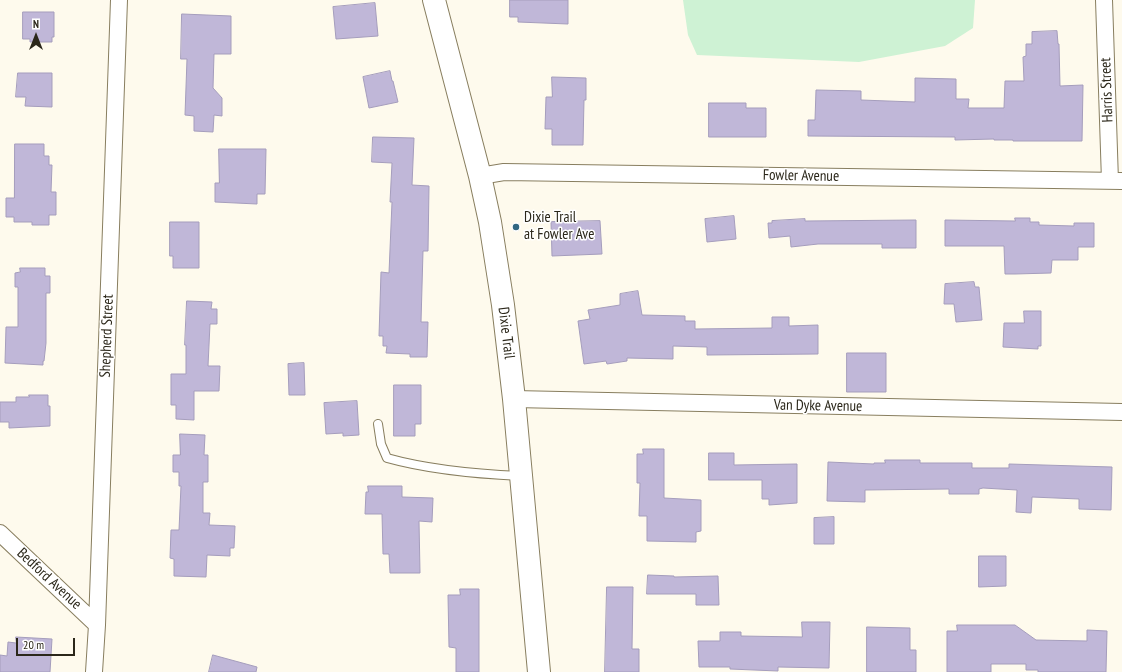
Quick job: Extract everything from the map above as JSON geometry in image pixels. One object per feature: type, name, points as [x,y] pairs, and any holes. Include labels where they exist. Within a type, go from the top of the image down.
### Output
[{"type":"main road","name":"Dixie Trail","points":[[434,0],[480,176],[490,222],[514,399],[540,672]]},
{"type":"street","name":"Shepherd Street","points":[[94,672],[97,625],[119,0]]},
{"type":"street","name":"Harris Street","points":[[1104,0],[1116,181]]},
{"type":"street","name":"Fowler Avenue","points":[[480,176],[504,172],[1116,181]]},
{"type":"street","name":"Van Dyke Avenue","points":[[514,399],[1122,412]]},
{"type":"street","name":"Bedford Avenue","points":[[0,533],[97,625]]},
{"type":"lane","points":[[378,424],[381,444],[387,458],[409,464],[494,475],[521,476]]},
{"type":"green space","points":[[683,0],[975,0],[973,28],[945,46],[859,62],[697,55],[688,35]]},
{"type":"building","points":[[510,0],[568,0],[568,24],[518,22],[518,17],[510,17]]},
{"type":"building","points":[[375,3],[378,36],[336,39],[333,7]]},
{"type":"building","points":[[23,12],[54,12],[54,37],[52,37],[52,42],[30,42],[30,39],[23,39]]},
{"type":"building","points":[[182,14],[231,16],[231,54],[214,54],[213,88],[222,98],[222,116],[214,115],[213,132],[194,131],[194,116],[185,115],[187,59],[181,59]]},
{"type":"building","points":[[1057,31],[1059,44],[1060,86],[1083,85],[1082,141],[1013,141],[994,139],[955,140],[955,137],[808,136],[808,120],[815,120],[816,90],[861,91],[861,100],[915,102],[915,78],[956,79],[956,99],[969,99],[968,108],[1004,108],[1005,81],[1024,81],[1023,57],[1026,56],[1026,44],[1032,44],[1032,32]]},
{"type":"building","points":[[390,71],[398,102],[369,108],[363,77]]},
{"type":"building","points":[[18,73],[52,73],[52,107],[25,106],[26,97],[16,97]]},
{"type":"building","points":[[552,77],[586,78],[583,145],[552,145],[552,129],[545,129],[546,97],[552,97]]},
{"type":"building","points":[[709,103],[746,103],[746,108],[766,108],[766,137],[709,137]]},
{"type":"building","points":[[373,137],[414,138],[412,185],[429,186],[428,251],[423,251],[421,322],[428,322],[427,357],[410,357],[410,354],[386,353],[387,346],[383,346],[383,336],[379,336],[381,272],[389,273],[392,163],[372,162]]},
{"type":"building","points":[[15,144],[44,144],[44,156],[49,156],[49,165],[52,165],[51,192],[56,192],[56,215],[49,215],[49,225],[32,225],[32,222],[14,222],[14,217],[6,217],[6,198],[14,198]]},
{"type":"building","points":[[219,149],[266,149],[265,194],[257,194],[257,204],[215,202],[215,183],[219,183]]},
{"type":"building","points":[[734,216],[736,239],[707,242],[705,219]]},
{"type":"building","points":[[1015,218],[1030,218],[1030,222],[1039,222],[1039,225],[1074,226],[1074,223],[1094,223],[1094,247],[1078,247],[1078,260],[1052,260],[1051,273],[1005,274],[1004,246],[945,246],[945,220],[1015,221]]},
{"type":"building","points":[[805,219],[805,221],[916,220],[916,248],[882,248],[882,244],[818,244],[791,247],[790,236],[769,238],[768,223],[772,223],[772,221]]},
{"type":"building","points":[[600,221],[602,254],[552,256],[551,222]]},
{"type":"building","points":[[170,222],[199,222],[199,268],[173,268],[173,256],[170,256]]},
{"type":"building","points":[[20,268],[45,268],[45,276],[50,276],[50,293],[46,293],[46,343],[43,365],[5,363],[6,327],[18,327],[18,287],[15,287],[15,273],[20,272]]},
{"type":"building","points":[[974,282],[975,287],[979,287],[982,320],[956,322],[954,304],[944,304],[945,284]]},
{"type":"building","points":[[638,291],[642,315],[685,316],[685,321],[695,321],[695,329],[772,328],[772,317],[789,317],[789,326],[818,325],[818,354],[707,355],[707,347],[673,346],[673,359],[627,358],[627,361],[607,364],[606,361],[584,364],[578,321],[590,319],[588,310],[620,305],[620,294]]},
{"type":"building","points":[[187,301],[212,302],[211,309],[217,309],[217,324],[210,324],[208,366],[220,366],[219,391],[194,391],[194,420],[176,419],[176,405],[171,405],[171,374],[186,374],[185,345]]},
{"type":"building","points":[[1024,311],[1041,311],[1041,346],[1038,346],[1038,349],[1003,347],[1004,323],[1024,323]]},
{"type":"building","points":[[847,353],[886,353],[886,392],[847,392]]},
{"type":"building","points":[[304,363],[305,395],[289,395],[288,364]]},
{"type":"building","points":[[394,385],[421,385],[421,424],[415,424],[415,436],[394,436]]},
{"type":"building","points":[[29,395],[48,395],[48,406],[50,406],[50,426],[9,428],[9,422],[0,422],[0,402],[16,402],[16,397],[29,397]]},
{"type":"building","points":[[357,401],[359,435],[343,436],[343,433],[326,434],[324,403]]},
{"type":"building","points":[[180,434],[205,435],[204,455],[208,455],[208,482],[203,482],[203,513],[210,513],[209,525],[235,526],[234,548],[230,548],[230,556],[207,555],[206,577],[174,576],[174,559],[170,558],[171,530],[179,530],[181,486],[179,486],[179,472],[173,472],[173,455],[180,455]]},
{"type":"building","points":[[643,449],[664,449],[664,498],[701,500],[701,531],[696,532],[696,542],[647,541],[647,516],[639,516],[640,483],[637,483],[637,454],[643,454]]},
{"type":"building","points":[[709,453],[734,453],[734,465],[797,464],[797,503],[769,505],[769,499],[762,499],[762,480],[709,480]]},
{"type":"building","points":[[885,460],[920,460],[920,463],[972,463],[972,468],[1009,468],[1009,464],[1112,467],[1111,510],[1079,509],[1079,499],[1032,497],[1031,513],[1016,512],[1017,490],[983,488],[979,489],[979,494],[949,494],[949,489],[865,490],[865,502],[827,501],[828,462],[874,464],[885,463]]},
{"type":"building","points":[[368,486],[402,486],[402,497],[433,498],[432,522],[419,521],[420,573],[390,573],[389,554],[383,554],[382,514],[365,514],[366,492],[368,492]]},
{"type":"building","points":[[834,517],[834,544],[814,544],[814,518]]},
{"type":"building","points":[[979,556],[1006,556],[1006,586],[979,587]]},
{"type":"building","points":[[648,575],[674,577],[718,576],[719,605],[696,605],[696,594],[647,594]]},
{"type":"building","points":[[607,587],[633,587],[632,649],[639,649],[639,672],[605,672]]},
{"type":"building","points":[[460,589],[479,589],[479,672],[456,672],[456,648],[449,647],[448,595],[460,595]]},
{"type":"building","points":[[802,622],[830,622],[829,668],[778,667],[778,671],[730,669],[730,667],[699,667],[698,641],[720,641],[720,632],[741,632],[741,636],[802,637]]},
{"type":"building","points":[[957,625],[1015,625],[1036,640],[1087,641],[1087,630],[1107,631],[1106,672],[1038,672],[1038,670],[1026,670],[1026,664],[991,664],[991,672],[947,672],[947,631],[957,631]]},
{"type":"building","points":[[867,627],[910,628],[910,650],[916,650],[916,672],[867,672]]},
{"type":"building","points":[[16,637],[52,639],[50,672],[0,672],[0,655],[7,656],[8,642],[16,643]]},
{"type":"building","points":[[213,655],[257,667],[256,672],[209,672]]},
{"type":"place","name":"Dixie Trail at Fowler Ave","points":[[516,227]]}]
